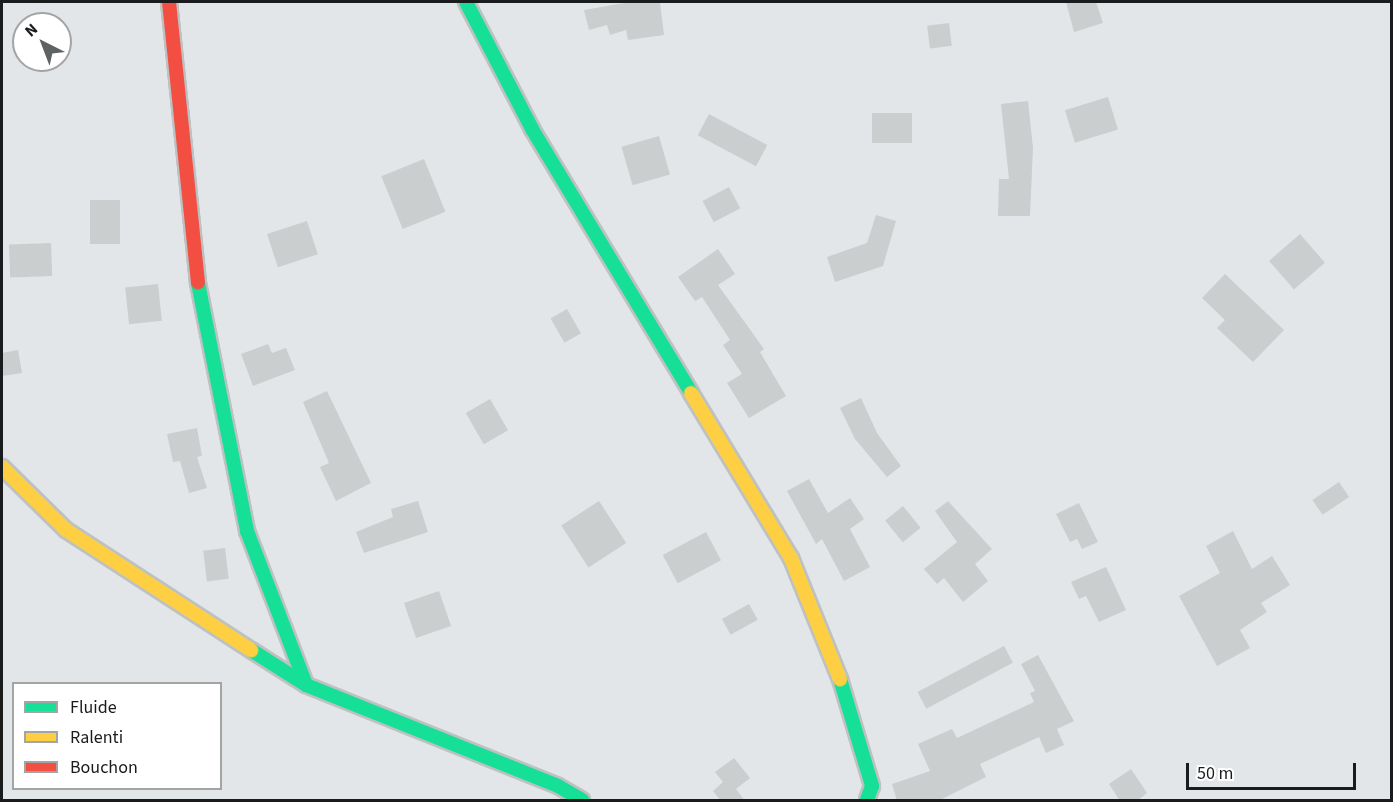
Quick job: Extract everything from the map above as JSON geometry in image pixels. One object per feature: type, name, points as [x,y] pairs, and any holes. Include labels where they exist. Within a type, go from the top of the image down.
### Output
[{"type":"street","points":[[169,2],[186,195],[207,343],[247,531],[306,686]]},
{"type":"street","points":[[466,2],[532,129],[792,558],[854,714],[872,786],[867,801]]},
{"type":"street","points":[[2,466],[66,530],[306,686],[558,786],[582,801]]},
{"type":"building","points":[[630,2],[660,2],[664,35],[628,40],[626,30],[610,35],[607,25],[589,30],[584,10]]},
{"type":"building","points":[[1066,2],[1096,2],[1103,23],[1074,32]]},
{"type":"building","points":[[949,23],[952,46],[930,49],[927,26]]},
{"type":"building","points":[[1108,97],[1118,130],[1075,143],[1065,110]]},
{"type":"building","points":[[1028,101],[1033,148],[1030,216],[998,216],[999,179],[1009,179],[1001,104]]},
{"type":"building","points":[[872,113],[912,113],[912,143],[872,143]]},
{"type":"building","points":[[709,114],[767,145],[756,166],[698,135]]},
{"type":"building","points":[[659,136],[670,174],[633,185],[622,147]]},
{"type":"building","points":[[424,159],[445,212],[403,229],[381,176]]},
{"type":"building","points":[[729,187],[740,208],[714,222],[703,201]]},
{"type":"building","points":[[90,200],[120,200],[120,244],[90,244]]},
{"type":"building","points":[[876,215],[896,221],[883,266],[835,282],[827,257],[867,243]]},
{"type":"building","points":[[307,221],[318,254],[278,267],[267,234]]},
{"type":"building","points":[[1300,234],[1325,263],[1294,290],[1269,261]]},
{"type":"building","points":[[51,243],[52,276],[10,277],[9,244]]},
{"type":"building","points":[[718,249],[735,274],[718,285],[764,349],[760,352],[786,396],[749,418],[727,383],[742,374],[723,345],[730,340],[702,297],[695,301],[678,277]]},
{"type":"building","points":[[1225,274],[1284,330],[1253,362],[1217,328],[1225,320],[1202,298]]},
{"type":"building","points":[[158,284],[162,321],[129,324],[125,287]]},
{"type":"building","points":[[567,309],[581,333],[565,343],[551,318]]},
{"type":"building","points":[[268,344],[272,353],[286,348],[295,370],[253,386],[241,354]]},
{"type":"building","points":[[18,350],[22,373],[2,376],[2,353]]},
{"type":"building","points":[[327,391],[371,483],[336,501],[320,467],[329,463],[303,402]]},
{"type":"building","points":[[861,398],[877,433],[901,466],[887,477],[855,439],[840,408]]},
{"type":"building","points":[[490,399],[508,430],[484,444],[466,413]]},
{"type":"building","points":[[197,428],[202,456],[197,457],[207,488],[189,493],[180,461],[173,462],[167,434]]},
{"type":"building","points":[[809,479],[828,513],[850,498],[864,519],[850,529],[870,567],[844,581],[822,539],[816,544],[787,491]]},
{"type":"building","points":[[1339,482],[1349,497],[1323,515],[1312,500]]},
{"type":"building","points":[[418,501],[428,532],[364,553],[356,532],[393,517],[391,509]]},
{"type":"building","points":[[599,501],[626,543],[588,567],[561,526]]},
{"type":"building","points":[[948,501],[992,549],[975,564],[988,581],[963,602],[944,578],[937,584],[924,569],[957,542],[935,511]]},
{"type":"building","points":[[1079,503],[1098,542],[1082,549],[1077,539],[1070,542],[1056,514]]},
{"type":"building","points":[[903,506],[921,528],[903,542],[885,520]]},
{"type":"building","points":[[1233,531],[1252,569],[1272,556],[1290,585],[1261,603],[1267,612],[1240,630],[1250,648],[1217,666],[1179,596],[1220,573],[1206,546]]},
{"type":"building","points":[[706,532],[721,560],[678,583],[663,555]]},
{"type":"building","points":[[225,548],[229,579],[207,581],[203,551]]},
{"type":"building","points":[[1106,567],[1126,610],[1099,622],[1086,596],[1079,599],[1071,582]]},
{"type":"building","points":[[439,591],[451,626],[416,638],[404,603]]},
{"type":"building","points":[[749,604],[758,620],[731,635],[722,619]]},
{"type":"building","points":[[1004,646],[1013,663],[926,709],[917,692]]},
{"type":"building","points":[[1038,655],[1074,721],[1057,729],[1064,745],[1046,753],[1039,737],[980,764],[986,777],[938,801],[897,801],[892,784],[930,771],[918,744],[952,729],[957,738],[1034,702],[1030,693],[1035,691],[1021,664]]},
{"type":"building","points":[[734,758],[750,778],[736,789],[745,801],[721,801],[713,791],[723,782],[715,772]]},
{"type":"building","points":[[1131,769],[1147,793],[1137,801],[1120,801],[1109,784]]},
{"type":"traffic: fast","points":[[466,2],[532,129],[691,393]]},
{"type":"traffic: fast","points":[[198,283],[247,531],[306,685]]},
{"type":"traffic: fast","points":[[251,650],[306,685],[558,786],[582,800]]},
{"type":"traffic: fast","points":[[840,679],[872,786],[867,800]]},
{"type":"traffic: slow","points":[[691,393],[791,558],[840,679]]},
{"type":"traffic: slow","points":[[2,467],[66,530],[251,650]]},
{"type":"traffic: jam","points":[[169,2],[198,283]]}]
